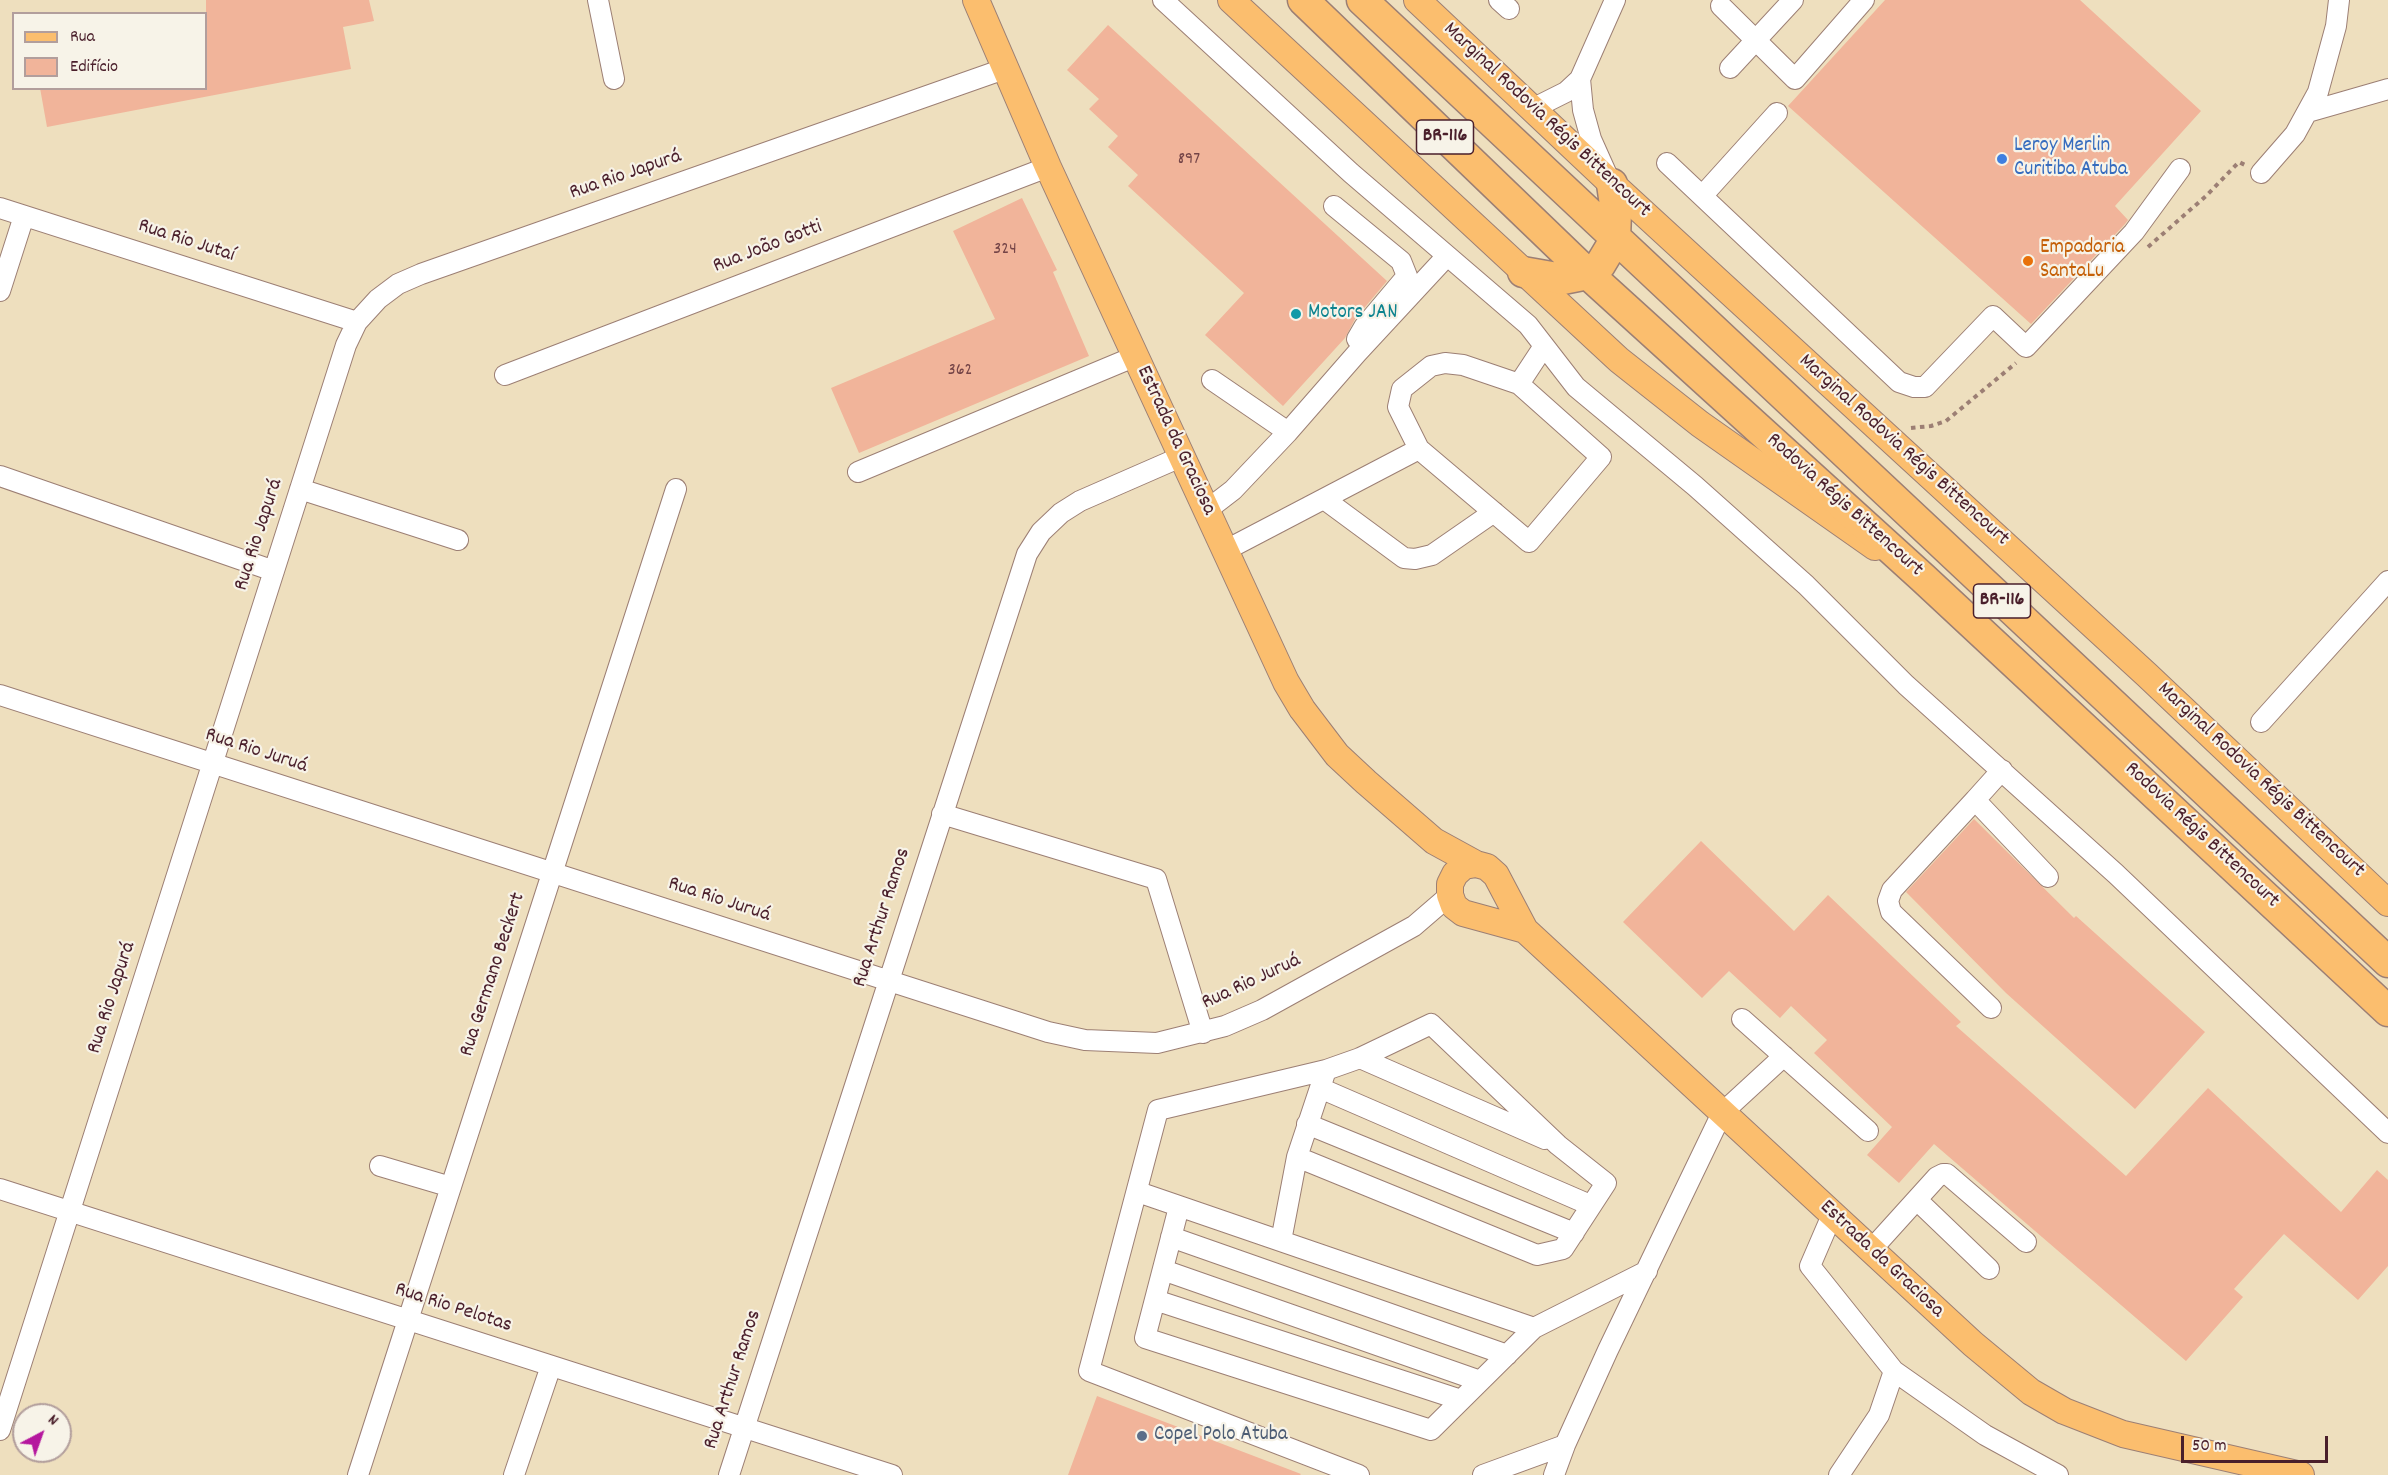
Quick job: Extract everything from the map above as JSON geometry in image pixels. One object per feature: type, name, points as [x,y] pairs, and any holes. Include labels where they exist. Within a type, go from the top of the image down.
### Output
[{"type":"highway","name":"Rodovia Régis Bittencourt","points":[[1302,0],[1588,274],[1923,578],[2388,1011]]},
{"type":"highway","name":"Rodovia Régis Bittencourt","points":[[1362,0],[1615,240],[2388,962]]},
{"type":"highway","points":[[1523,272],[1563,279],[1588,274],[1600,265],[1615,240],[1616,212],[1612,184]]},
{"type":"main road","name":"Estrada da Graciosa","points":[[976,0],[1048,166],[1286,682],[1319,733],[1366,782],[1434,841],[1476,864],[1487,867],[1496,875],[1526,930],[1832,1215],[2001,1368],[2031,1392],[2064,1411],[2122,1434],[2301,1475]]},
{"type":"main road","points":[[1231,0],[1619,360],[1700,424],[1846,528],[1923,578]]},
{"type":"main road","name":"Marginal Rodovia Régis Bittencourt","points":[[1417,0],[1612,184],[2138,666],[2388,903]]},
{"type":"main road","name":"Estrada da Graciosa","points":[[1434,841],[1459,902],[1526,930]]},
{"type":"main road","points":[[1476,864],[1464,866],[1455,874],[1459,902],[1486,914],[1495,907],[1500,897],[1501,885]]},
{"type":"street","points":[[598,0],[615,79]]},
{"type":"street","points":[[1163,0],[1446,257],[1528,326],[1576,387],[1768,551],[1830,608],[1906,685],[2116,874],[2388,1133]]},
{"type":"street","points":[[1532,109],[1566,92],[1580,79],[1615,0]]},
{"type":"street","points":[[1730,68],[1793,0]]},
{"type":"street","points":[[1721,6],[1795,79],[1864,0]]},
{"type":"street","points":[[2261,173],[2295,134],[2308,112],[2327,64],[2339,0]]},
{"type":"street","name":"Rua Rio Japurá","points":[[0,1430],[346,345],[357,322],[378,299],[398,284],[421,274],[1004,69]]},
{"type":"street","points":[[1580,79],[1583,110],[1591,139],[1612,184]]},
{"type":"street","points":[[2308,112],[2388,90]]},
{"type":"street","points":[[1703,195],[1777,113]]},
{"type":"street","points":[[1667,163],[1899,382],[1914,387],[1925,387],[1993,316],[2026,347],[2134,232],[2180,169]]},
{"type":"street","name":"Rua João Gotti","points":[[505,375],[1048,166]]},
{"type":"street","points":[[1334,206],[1401,261],[1407,276],[1364,327],[1355,343],[1357,353]]},
{"type":"street","name":"Rua Rio Jutaí","points":[[0,208],[357,322]]},
{"type":"street","points":[[0,291],[24,216]]},
{"type":"street","points":[[1207,510],[1233,490],[1288,432],[1446,257]]},
{"type":"street","points":[[1519,384],[1544,346]]},
{"type":"street","points":[[858,472],[1136,356]]},
{"type":"street","points":[[1445,363],[1463,365],[1519,384],[1600,457],[1529,542],[1419,449],[1398,407],[1402,389],[1431,366],[1445,363]]},
{"type":"street","points":[[1212,380],[1288,432]]},
{"type":"street","points":[[1226,550],[1419,449]]},
{"type":"street","name":"Rua Arthur Ramos","points":[[729,1475],[1018,577],[1041,532],[1061,513],[1080,501],[1182,456]]},
{"type":"street","points":[[0,476],[274,571]]},
{"type":"street","points":[[300,489],[458,540]]},
{"type":"street","name":"Rua Germano Beckert","points":[[357,1475],[676,489]]},
{"type":"street","points":[[1324,499],[1404,558],[1415,559],[1432,555],[1494,512]]},
{"type":"street","points":[[2261,722],[2388,581]]},
{"type":"street","name":"Rua Rio Juruá","points":[[0,695],[1048,1032],[1085,1040],[1157,1043],[1203,1033],[1262,1010],[1459,902]]},
{"type":"street","points":[[1991,1008],[1891,912],[1888,901],[1892,890],[2002,770]]},
{"type":"street","points":[[1975,800],[2048,877]]},
{"type":"street","points":[[942,814],[1156,879],[1203,1033]]},
{"type":"street","points":[[1742,1019],[1868,1131]]},
{"type":"street","points":[[1297,1157],[1537,1255],[1563,1249],[1606,1183],[1558,1145],[1431,1024],[1360,1058],[1323,1079],[1158,1110],[1089,1371],[1359,1475]]},
{"type":"street","points":[[1558,1471],[1565,1445],[1608,1350],[1722,1113],[1785,1056]]},
{"type":"street","points":[[1360,1058],[1558,1145]]},
{"type":"street","points":[[1281,1241],[1297,1157],[1323,1079]]},
{"type":"street","points":[[1323,1079],[1590,1205]]},
{"type":"street","points":[[1307,1124],[1574,1233]]},
{"type":"street","points":[[380,1166],[450,1187]]},
{"type":"street","points":[[1871,1250],[1918,1201],[1937,1176],[1947,1174],[2026,1242]]},
{"type":"street","name":"Rua Rio Pelotas","points":[[0,1189],[892,1475]]},
{"type":"street","points":[[1137,1192],[1534,1328]]},
{"type":"street","points":[[1918,1201],[1989,1269]]},
{"type":"street","points":[[1179,1206],[1145,1338],[1431,1430],[1534,1328],[1647,1271]]},
{"type":"street","points":[[1832,1215],[1810,1266],[1894,1371],[1985,1435],[2058,1475]]},
{"type":"street","points":[[1171,1238],[1507,1355]]},
{"type":"street","points":[[1163,1270],[1480,1381]]},
{"type":"street","points":[[1155,1300],[1461,1400]]},
{"type":"street","points":[[514,1475],[551,1366]]},
{"type":"street","points":[[1839,1475],[1879,1415],[1894,1371]]},
{"type":"street","points":[[1483,1475],[1565,1445]]},
{"type":"building","points":[[206,0],[369,0],[374,21],[343,27],[351,69],[47,127],[40,90],[207,90]]},
{"type":"building","name":"Leroy Merlin Curitiba Atuba","points":[[1885,0],[2080,0],[2201,111],[2115,206],[2128,220],[2125,224],[2031,324],[1788,106]]},
{"type":"building","points":[[1108,25],[1387,281],[1355,319],[1345,338],[1283,406],[1205,335],[1244,293],[1128,186],[1138,175],[1108,147],[1118,136],[1089,109],[1099,99],[1067,70]]},
{"type":"building","points":[[1022,198],[1057,270],[1053,272],[1089,356],[859,453],[831,388],[995,319],[953,231]]},
{"type":"building","points":[[1974,819],[2074,918],[2076,916],[2205,1032],[2135,1109],[2006,993],[1906,892]]},
{"type":"building","points":[[1701,841],[1794,931],[1828,895],[1961,1022],[1956,1026],[2126,1176],[2208,1088],[2341,1212],[2377,1170],[2388,1180],[2388,1266],[2358,1300],[2284,1234],[2234,1289],[2243,1297],[2186,1361],[1934,1144],[1899,1183],[1867,1155],[1892,1127],[1814,1053],[1827,1040],[1791,1006],[1780,1018],[1729,971],[1702,998],[1623,922]]},
{"type":"building","name":"Copel Polo Atuba","points":[[1097,1396],[1301,1474],[1068,1475]]},
{"type":"place","name":"Leroy Merlin Curitiba Atuba","points":[[2002,159]]},
{"type":"place","name":"Empadaria SantaLu","points":[[2028,261]]},
{"type":"place","name":"Motors JAN","points":[[1296,314]]},
{"type":"place","name":"Copel Polo Atuba","points":[[1142,1436]]}]
